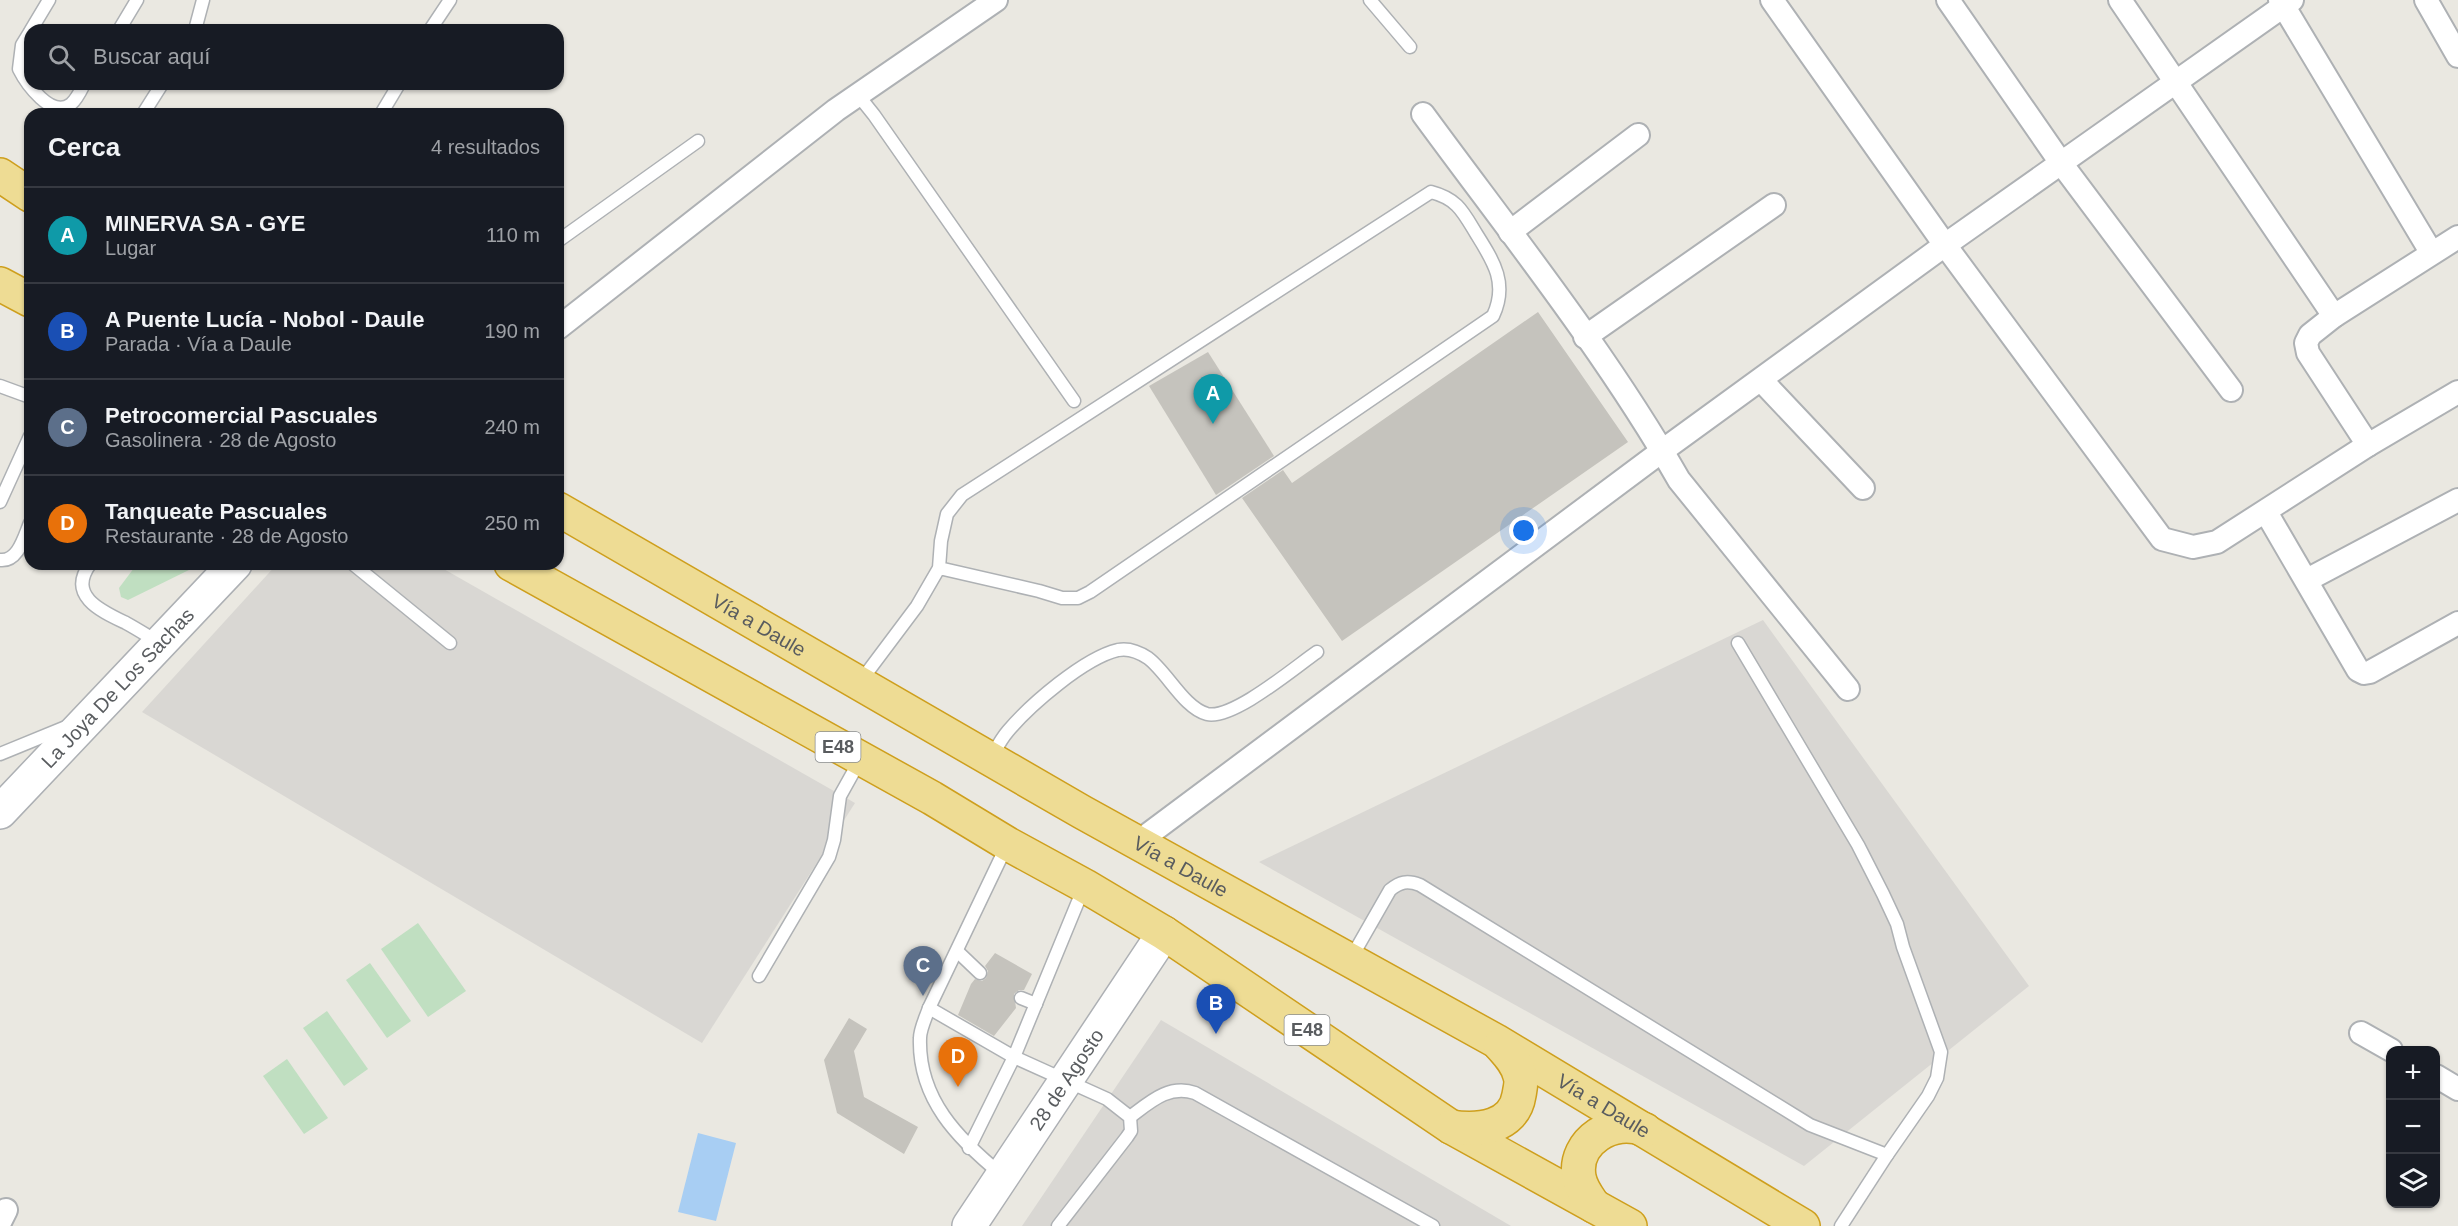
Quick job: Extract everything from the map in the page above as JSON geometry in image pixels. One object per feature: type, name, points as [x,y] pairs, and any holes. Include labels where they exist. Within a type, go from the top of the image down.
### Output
[{"type":"highway","points":[[0,175],[24,191]]},
{"type":"highway","points":[[0,284],[24,297]]},
{"type":"highway","name":"Vía a Daule","points":[[564,512],[990,759],[1496,1041],[1803,1226]]},
{"type":"highway","name":"E48","points":[[522,570],[932,798],[1008,844],[1085,886],[1164,933],[1451,1127],[1630,1226]]},
{"type":"highway","points":[[1451,1127],[1473,1130],[1487,1128],[1501,1122],[1512,1112],[1519,1099],[1521,1079],[1515,1064],[1496,1041]]},
{"type":"highway","points":[[1594,1206],[1584,1192],[1579,1176],[1581,1158],[1589,1143],[1602,1131],[1618,1125],[1636,1126],[1652,1133]]},
{"type":"street","points":[[564,323],[858,95],[996,0]]},
{"type":"street","points":[[1772,0],[1945,245],[2162,539],[2182,546],[2205,546],[2217,542],[2368,445],[2458,392]]},
{"type":"street","points":[[1948,0],[2061,163],[2231,390]]},
{"type":"street","points":[[2120,0],[2334,316]]},
{"type":"street","points":[[2426,0],[2458,56]]},
{"type":"street","points":[[1138,842],[1662,451],[2285,2],[2431,252]]},
{"type":"street","points":[[1424,114],[1585,337],[1679,480],[1848,689]]},
{"type":"street","points":[[1510,232],[1638,135]]},
{"type":"street","points":[[1585,337],[1774,205]]},
{"type":"street","points":[[2368,445],[2308,353],[2306,343],[2310,335],[2334,316],[2431,252],[2458,237]]},
{"type":"street","points":[[1761,380],[1863,488]]},
{"type":"street","points":[[2307,580],[2458,500]]},
{"type":"street","points":[[2266,512],[2358,670],[2364,673],[2370,672],[2458,623]]},
{"type":"street","name":"La Joya De Los Sachas","points":[[0,812],[229,570]]},
{"type":"street","name":"28 de Agosto","points":[[969,1226],[1067,1082],[1164,933]]},
{"type":"street","points":[[2361,1033],[2386,1047]]},
{"type":"street","points":[[2440,1078],[2458,1089]]},
{"type":"lane","points":[[35,24],[49,0]]},
{"type":"lane","points":[[123,24],[137,0]]},
{"type":"lane","points":[[197,24],[203,0]]},
{"type":"lane","points":[[434,24],[450,0]]},
{"type":"lane","points":[[1370,0],[1410,47]]},
{"type":"lane","points":[[24,42],[19,69],[24,77]]},
{"type":"lane","points":[[32,90],[56,108]]},
{"type":"lane","points":[[64,108],[72,103],[80,90]]},
{"type":"lane","points":[[147,108],[158,90]]},
{"type":"lane","points":[[385,108],[395,90]]},
{"type":"lane","points":[[858,95],[1074,401]]},
{"type":"lane","points":[[564,237],[698,141]]},
{"type":"lane","points":[[859,684],[917,606],[939,568],[941,541],[947,514],[963,495],[1431,192],[1446,196],[1457,204],[1492,259],[1500,287],[1499,303],[1493,316],[1090,592],[1077,598],[1062,598],[939,568]]},
{"type":"lane","points":[[0,387],[24,395]]},
{"type":"lane","points":[[0,502],[24,449]]},
{"type":"lane","points":[[0,560],[8,560],[17,551],[24,536]]},
{"type":"lane","points":[[86,570],[82,587],[89,600],[102,612],[160,643]]},
{"type":"lane","points":[[360,570],[450,643]]},
{"type":"lane","points":[[1738,643],[1858,845],[1883,894],[1897,924],[1903,947],[1941,1052],[1937,1078],[1928,1096],[1840,1226]]},
{"type":"lane","points":[[990,759],[1007,732],[1058,684],[1087,665],[1117,650],[1131,650],[1148,658],[1194,707],[1208,714],[1239,707],[1317,652]]},
{"type":"lane","points":[[0,754],[91,717]]},
{"type":"lane","points":[[759,976],[829,857],[834,840],[840,796],[860,759]]},
{"type":"lane","points":[[1002,1175],[969,1148],[935,1105],[922,1070],[920,1036],[929,1008],[958,952],[1008,844]]},
{"type":"lane","points":[[1350,960],[1390,890],[1399,883],[1410,881],[1810,1125],[1887,1155]]},
{"type":"lane","points":[[969,1148],[1014,1057],[1085,886]]},
{"type":"lane","points":[[958,952],[980,973]]},
{"type":"lane","points":[[1021,998],[1036,1004]]},
{"type":"lane","points":[[929,1008],[1014,1057],[1107,1099],[1130,1117],[1132,1123],[1127,1137],[1058,1226]]},
{"type":"lane","points":[[1130,1117],[1152,1100],[1169,1092],[1185,1090],[1195,1093],[1433,1226]]},
{"type":"shaded area","points":[[272,570],[446,570],[855,803],[702,1043],[142,712]]},
{"type":"shaded area","points":[[1763,620],[2029,986],[1804,1166],[1259,862]]},
{"type":"shaded area","points":[[1161,1020],[1511,1226],[1022,1226]]},
{"type":"green space","points":[[132,570],[189,570],[128,600],[121,597],[119,588]]},
{"type":"green space","points":[[418,923],[466,991],[428,1017],[381,949]]},
{"type":"green space","points":[[370,963],[411,1021],[387,1038],[346,980]]},
{"type":"green space","points":[[327,1011],[368,1069],[344,1086],[303,1028]]},
{"type":"green space","points":[[287,1059],[328,1118],[304,1134],[263,1076]]},
{"type":"water","points":[[698,1133],[736,1143],[716,1221],[678,1212]]},
{"type":"building","points":[[1538,312],[1628,442],[1342,641],[1242,498],[1283,470],[1292,483]]},
{"type":"building","points":[[1208,352],[1274,456],[1216,495],[1149,386]]},
{"type":"building","points":[[995,953],[1032,974],[1024,990],[1019,990],[1014,994],[1016,1008],[994,1036],[958,1015],[971,984],[975,979],[982,981],[986,978],[988,971],[985,966]]},
{"type":"building","points":[[849,1018],[867,1029],[854,1051],[864,1097],[918,1127],[904,1154],[837,1113],[824,1060]]},
{"type":"place","name":"MINERVA SA - GYE","points":[[1213,424]]},
{"type":"place","name":"Petrocomercial Pascuales","points":[[923,996]]},
{"type":"place","name":"A Puente Lucía - Nobol - Daule","points":[[1216,1034]]},
{"type":"place","name":"Tanqueate Pascuales","points":[[958,1087]]}]
